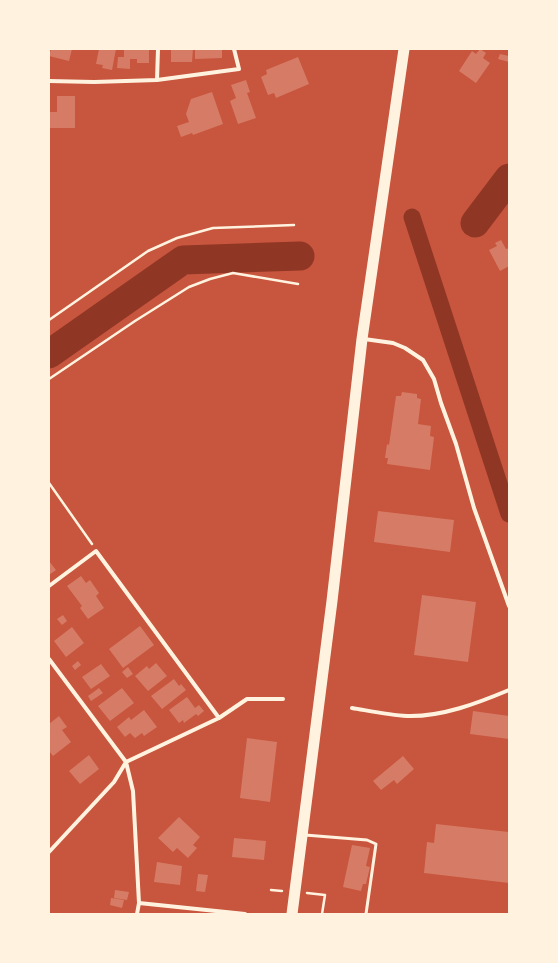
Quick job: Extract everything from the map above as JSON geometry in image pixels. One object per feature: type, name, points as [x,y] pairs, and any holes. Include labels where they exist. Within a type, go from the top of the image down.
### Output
[{"type":"highway","points":[[292,914],[332,601],[362,339],[404,49]]},
{"type":"street","points":[[157,80],[158,49]]},
{"type":"street","points":[[49,81],[94,82],[157,80],[239,69],[234,49]]},
{"type":"street","points":[[362,339],[393,343],[405,348],[423,360],[434,379],[456,444],[477,515],[509,606]]},
{"type":"street","points":[[49,586],[96,551],[219,718]]},
{"type":"street","points":[[49,658],[126,762],[132,791],[139,903],[137,914]]},
{"type":"street","points":[[352,708],[408,716],[433,714],[456,709],[509,690]]},
{"type":"street","points":[[49,852],[114,782],[126,762],[219,718],[247,699],[283,698]]},
{"type":"street","points":[[139,903],[245,914]]},
{"type":"lane","points":[[303,835],[367,840],[376,844],[366,914]]},
{"type":"path","points":[[49,320],[148,251],[177,238],[213,228],[294,225]]},
{"type":"path","points":[[49,379],[135,320],[189,287],[210,279],[233,274],[298,284]]},
{"type":"path","points":[[49,483],[96,551]]},
{"type":"path","points":[[322,914],[325,895]]},
{"type":"building","points":[[51,49],[72,49],[69,61],[49,56]]},
{"type":"building","points":[[99,49],[116,49],[112,70],[102,68],[103,65],[96,64]]},
{"type":"building","points":[[124,49],[149,49],[149,63],[137,63],[137,59],[130,59],[130,69],[117,68],[118,57],[124,57]]},
{"type":"building","points":[[171,49],[193,49],[192,62],[171,62]]},
{"type":"building","points":[[195,49],[222,49],[222,58],[195,59]]},
{"type":"building","points":[[480,49],[486,53],[483,58],[490,63],[476,83],[459,71],[472,51],[476,54]]},
{"type":"building","points":[[500,54],[509,56],[509,62],[498,59]]},
{"type":"building","points":[[298,57],[309,84],[276,98],[274,93],[268,95],[261,77],[267,74],[266,70]]},
{"type":"building","points":[[246,80],[250,92],[247,93],[256,118],[238,124],[230,101],[236,98],[231,85]]},
{"type":"building","points":[[212,92],[223,124],[193,135],[192,133],[181,137],[177,126],[189,122],[186,114],[191,99]]},
{"type":"building","points":[[57,96],[75,96],[75,128],[49,128],[49,112],[57,112]]},
{"type":"building","points":[[501,240],[506,249],[509,248],[509,266],[500,271],[489,250],[497,246],[495,243]]},
{"type":"building","points":[[402,392],[417,394],[417,398],[421,399],[418,424],[431,426],[430,436],[434,437],[430,470],[387,464],[388,458],[385,458],[387,444],[389,445],[396,396],[401,396]]},
{"type":"building","points":[[378,511],[454,520],[450,552],[374,542]]},
{"type":"building","points":[[49,561],[56,570],[49,575]]},
{"type":"building","points":[[81,576],[86,583],[90,580],[99,593],[96,596],[104,608],[88,619],[80,608],[82,606],[67,586]]},
{"type":"building","points":[[422,595],[476,602],[468,662],[414,655]]},
{"type":"building","points":[[63,615],[67,621],[62,625],[57,619]]},
{"type":"building","points":[[140,626],[154,645],[123,668],[109,649]]},
{"type":"building","points":[[72,627],[84,643],[66,657],[54,641]]},
{"type":"building","points":[[78,661],[81,665],[75,670],[72,666]]},
{"type":"building","points":[[156,663],[167,676],[148,691],[135,676],[147,666],[149,669]]},
{"type":"building","points":[[101,664],[110,676],[91,689],[82,677]]},
{"type":"building","points":[[128,667],[133,674],[127,678],[122,672]]},
{"type":"building","points":[[174,679],[179,686],[181,684],[186,690],[162,709],[151,696]]},
{"type":"building","points":[[99,688],[103,693],[91,701],[88,696]]},
{"type":"building","points":[[122,688],[134,703],[110,721],[98,706]]},
{"type":"building","points":[[187,697],[195,708],[199,705],[204,711],[198,716],[196,714],[184,723],[183,720],[179,723],[169,710]]},
{"type":"building","points":[[144,710],[157,727],[144,736],[142,733],[135,738],[130,733],[125,737],[117,727],[129,717],[131,720]]},
{"type":"building","points":[[473,711],[509,716],[509,739],[470,734]]},
{"type":"building","points":[[59,716],[67,727],[62,730],[71,742],[53,756],[49,751],[49,724]]},
{"type":"building","points":[[247,738],[277,742],[270,802],[240,798]]},
{"type":"building","points":[[89,755],[99,769],[80,784],[69,771]]},
{"type":"building","points":[[403,756],[414,769],[397,784],[394,780],[381,790],[373,781]]},
{"type":"building","points":[[179,817],[200,837],[193,845],[197,848],[188,858],[177,848],[173,852],[158,838]]},
{"type":"building","points":[[436,824],[509,832],[509,883],[424,873],[427,842],[434,843]]},
{"type":"building","points":[[234,838],[266,841],[264,860],[232,857]]},
{"type":"building","points":[[352,845],[370,848],[366,866],[370,867],[366,884],[363,884],[361,891],[343,887]]},
{"type":"building","points":[[157,862],[182,866],[180,885],[154,882]]},
{"type":"building","points":[[198,874],[208,875],[205,892],[196,891]]},
{"type":"building","points":[[115,890],[129,892],[127,900],[114,898]]},
{"type":"building","points":[[111,898],[124,900],[122,908],[110,905]]},
{"type":"waterway","points":[[475,223],[509,178]]},
{"type":"waterway","points":[[412,217],[509,514]]},
{"type":"waterway","points":[[49,354],[183,260],[300,256]]}]
